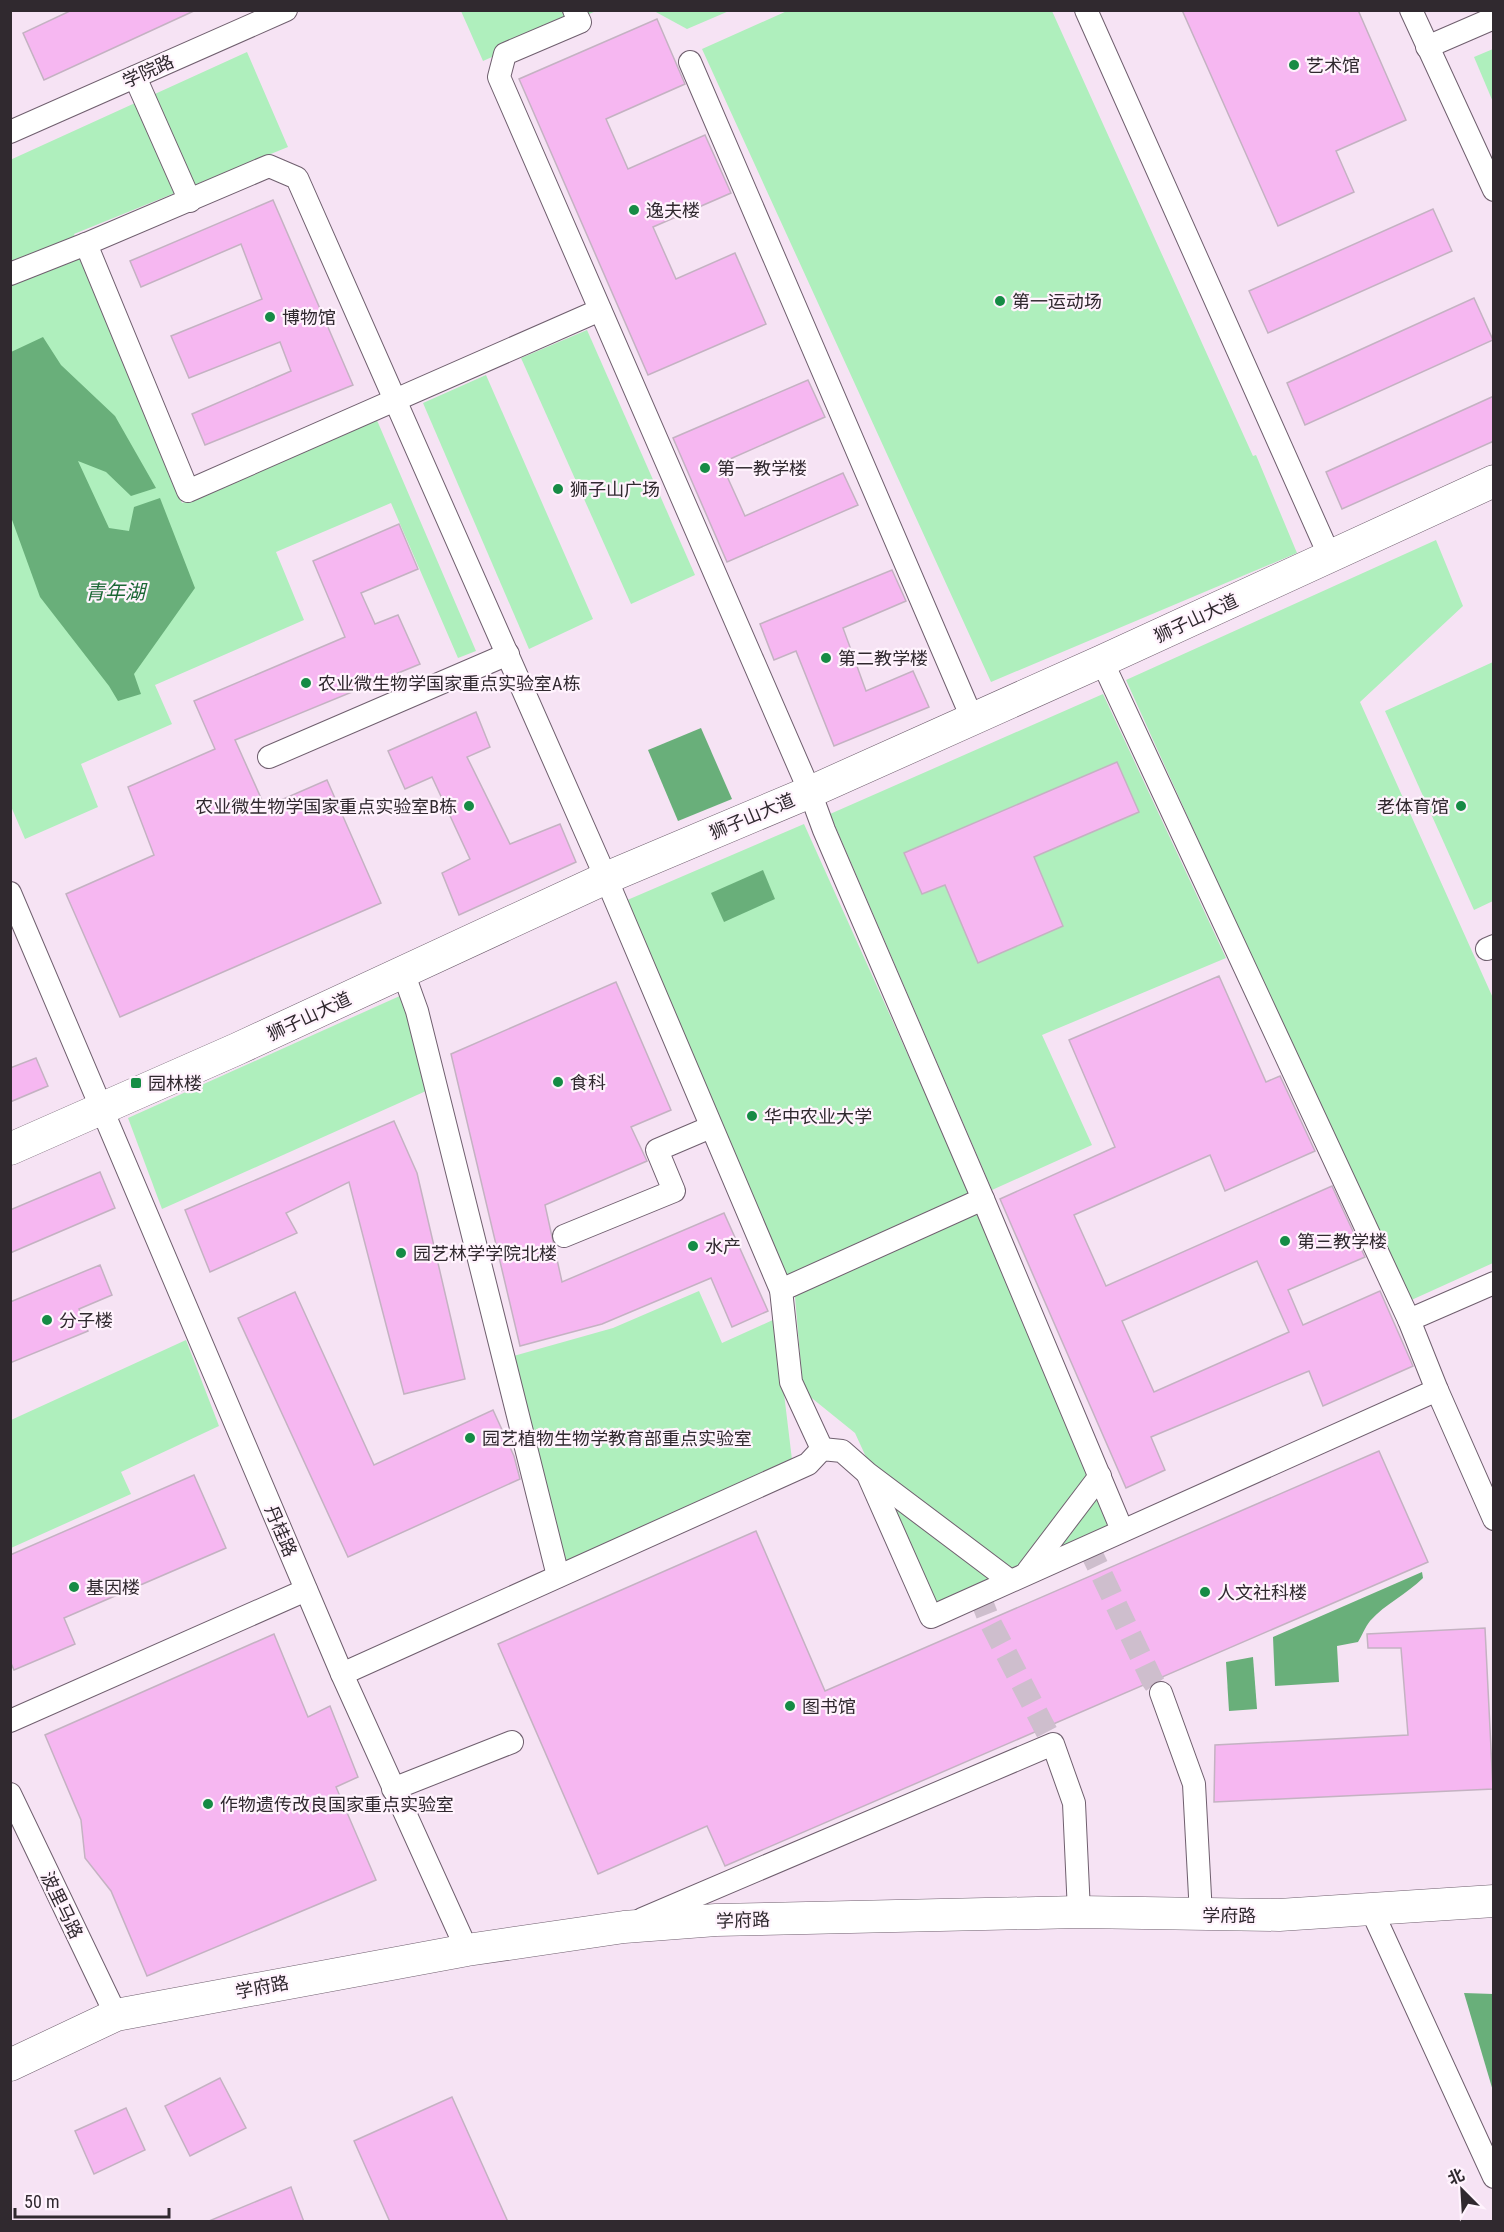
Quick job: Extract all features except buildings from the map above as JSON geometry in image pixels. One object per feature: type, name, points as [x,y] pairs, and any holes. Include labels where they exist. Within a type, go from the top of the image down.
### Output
[{"type":"street","name":"学院路","points":[[10,132],[285,10]]},
{"type":"street","points":[[574,10],[580,22],[505,54],[499,77],[810,792],[824,830],[1122,1530]]},
{"type":"street","points":[[1086,10],[1330,557]]},
{"type":"street","points":[[1411,10],[1494,190]]},
{"type":"street","points":[[1427,47],[1494,18]]},
{"type":"street","points":[[690,62],[972,718]]},
{"type":"street","points":[[135,77],[190,201]]},
{"type":"street","points":[[10,274],[190,201],[269,166],[297,178],[606,878],[781,1290],[791,1382],[822,1449]]},
{"type":"street","points":[[86,244],[188,491],[600,310]]},
{"type":"street","name":"狮子山大道","points":[[10,1149],[237,1049],[606,878],[810,792],[1102,661],[1494,481]]},
{"type":"street","points":[[269,757],[508,654]]},
{"type":"street","points":[[1102,661],[1409,1320],[1494,1519]]},
{"type":"street","name":"丹桂路","points":[[10,893],[342,1674],[466,1950]]},
{"type":"street","points":[[403,972],[417,1011],[558,1576]]},
{"type":"street","points":[[564,1236],[674,1191],[657,1150],[711,1127]]},
{"type":"street","points":[[781,1290],[983,1199]]},
{"type":"street","points":[[1409,1320],[1494,1283]]},
{"type":"street","points":[[867,1473],[931,1617],[1437,1390]]},
{"type":"street","points":[[342,1674],[808,1464],[822,1449]]},
{"type":"street","points":[[822,1449],[842,1451],[867,1473],[1018,1576]]},
{"type":"street","points":[[1018,1576],[1100,1476]]},
{"type":"street","points":[[10,1721],[306,1590]]},
{"type":"street","points":[[1161,1693],[1194,1784],[1201,1915]]},
{"type":"street","points":[[393,1789],[512,1742]]},
{"type":"street","points":[[624,1927],[1053,1744],[1074,1803],[1079,1912]]},
{"type":"street","name":"波里马路","points":[[10,1794],[18,1832],[116,2015]]},
{"type":"street","name":"学府路","points":[[10,2065],[116,2015],[466,1950],[624,1927],[716,1920],[1079,1912],[1279,1915],[1494,1901]]},
{"type":"street","points":[[1371,1909],[1494,2177]]},
{"type":"shaded area","points":[[461,11],[596,11],[483,61]]},
{"type":"shaded area","points":[[654,11],[729,11],[687,29]]},
{"type":"shaded area","name":"第一运动场","points":[[787,11],[1052,11],[1253,456],[1256,455],[1297,553],[991,682],[702,49]]},
{"type":"shaded area","points":[[1493,49],[1493,102],[1474,57]]},
{"type":"shaded area","points":[[247,52],[288,147],[74,234],[182,503],[376,418],[476,651],[458,658],[391,503],[276,552],[304,620],[155,685],[172,724],[81,764],[98,807],[25,839],[10,804],[10,160]]},
{"type":"shaded area","points":[[587,330],[695,575],[631,604],[521,358]]},
{"type":"shaded area","points":[[486,375],[593,619],[529,649],[423,403]]},
{"type":"shaded area","points":[[1436,540],[1463,606],[1360,702],[1493,998],[1493,1263],[1407,1302],[1126,680]]},
{"type":"shaded area","name":"老体育馆","points":[[1493,662],[1493,901],[1474,910],[1385,711]]},
{"type":"shaded area","points":[[1103,694],[1226,958],[1042,1035],[1092,1145],[992,1190],[830,814]]},
{"type":"shaded area","points":[[804,824],[979,1213],[1112,1525],[934,1605],[855,1433],[803,1391],[795,1297],[625,901]]},
{"type":"shaded area","points":[[402,995],[426,1091],[162,1209],[128,1118]]},
{"type":"shaded area","points":[[699,1291],[722,1343],[775,1319],[793,1468],[563,1566],[510,1357],[613,1328]]},
{"type":"shaded area","points":[[186,1340],[219,1426],[121,1472],[131,1494],[11,1548],[11,1420]]},
{"type":"water","name":"青年湖","points":[[43,337],[61,365],[115,416],[156,488],[131,496],[106,472],[78,461],[109,528],[129,531],[134,507],[160,498],[195,588],[134,674],[141,694],[118,701],[109,686],[40,597],[11,517],[11,352]]},
{"type":"water","points":[[701,728],[732,799],[678,821],[648,750]]},
{"type":"water","points":[[763,870],[775,899],[724,922],[711,893]]},
{"type":"water","points":[[1422,1572],[1423,1578],[1370,1621],[1358,1642],[1337,1646],[1339,1682],[1275,1686],[1273,1637]]},
{"type":"water","points":[[1253,1657],[1257,1709],[1229,1711],[1226,1662]]},
{"type":"water","points":[[1464,1993],[1493,1994],[1493,2091]]},
{"type":"tunnel","points":[[1088,1546],[1152,1680],[1161,1693]]},
{"type":"tunnel","points":[[979,1594],[989,1620],[1053,1744]]},
{"type":"place","name":"艺术馆","points":[[1294,65]]},
{"type":"place","name":"逸夫楼","points":[[634,210]]},
{"type":"place","name":"第一运动场","points":[[1000,301]]},
{"type":"place","name":"博物馆","points":[[270,317]]},
{"type":"place","name":"第一教学楼","points":[[705,468]]},
{"type":"place","name":"狮子山广场","points":[[558,489]]},
{"type":"place","name":"第二教学楼","points":[[826,658]]},
{"type":"place","name":"农业微生物学国家重点实验室A栋","points":[[306,683]]},
{"type":"place","name":"农业微生物学国家重点实验室B栋","points":[[469,806]]},
{"type":"place","name":"老体育馆","points":[[1461,806]]},
{"type":"place","name":"食科","points":[[558,1082]]},
{"type":"place","name":"园林楼","points":[[136,1083]]},
{"type":"place","name":"华中农业大学","points":[[752,1116]]},
{"type":"place","name":"第三教学楼","points":[[1285,1241]]},
{"type":"place","name":"水产","points":[[693,1246]]},
{"type":"place","name":"园艺林学学院北楼","points":[[401,1253]]},
{"type":"place","name":"分子楼","points":[[47,1320]]},
{"type":"place","name":"园艺植物生物学教育部重点实验室","points":[[470,1438]]},
{"type":"place","name":"基因楼","points":[[74,1587]]},
{"type":"place","name":"人文社科楼","points":[[1205,1592]]},
{"type":"place","name":"图书馆","points":[[790,1706]]},
{"type":"place","name":"作物遗传改良国家重点实验室","points":[[208,1804]]}]
